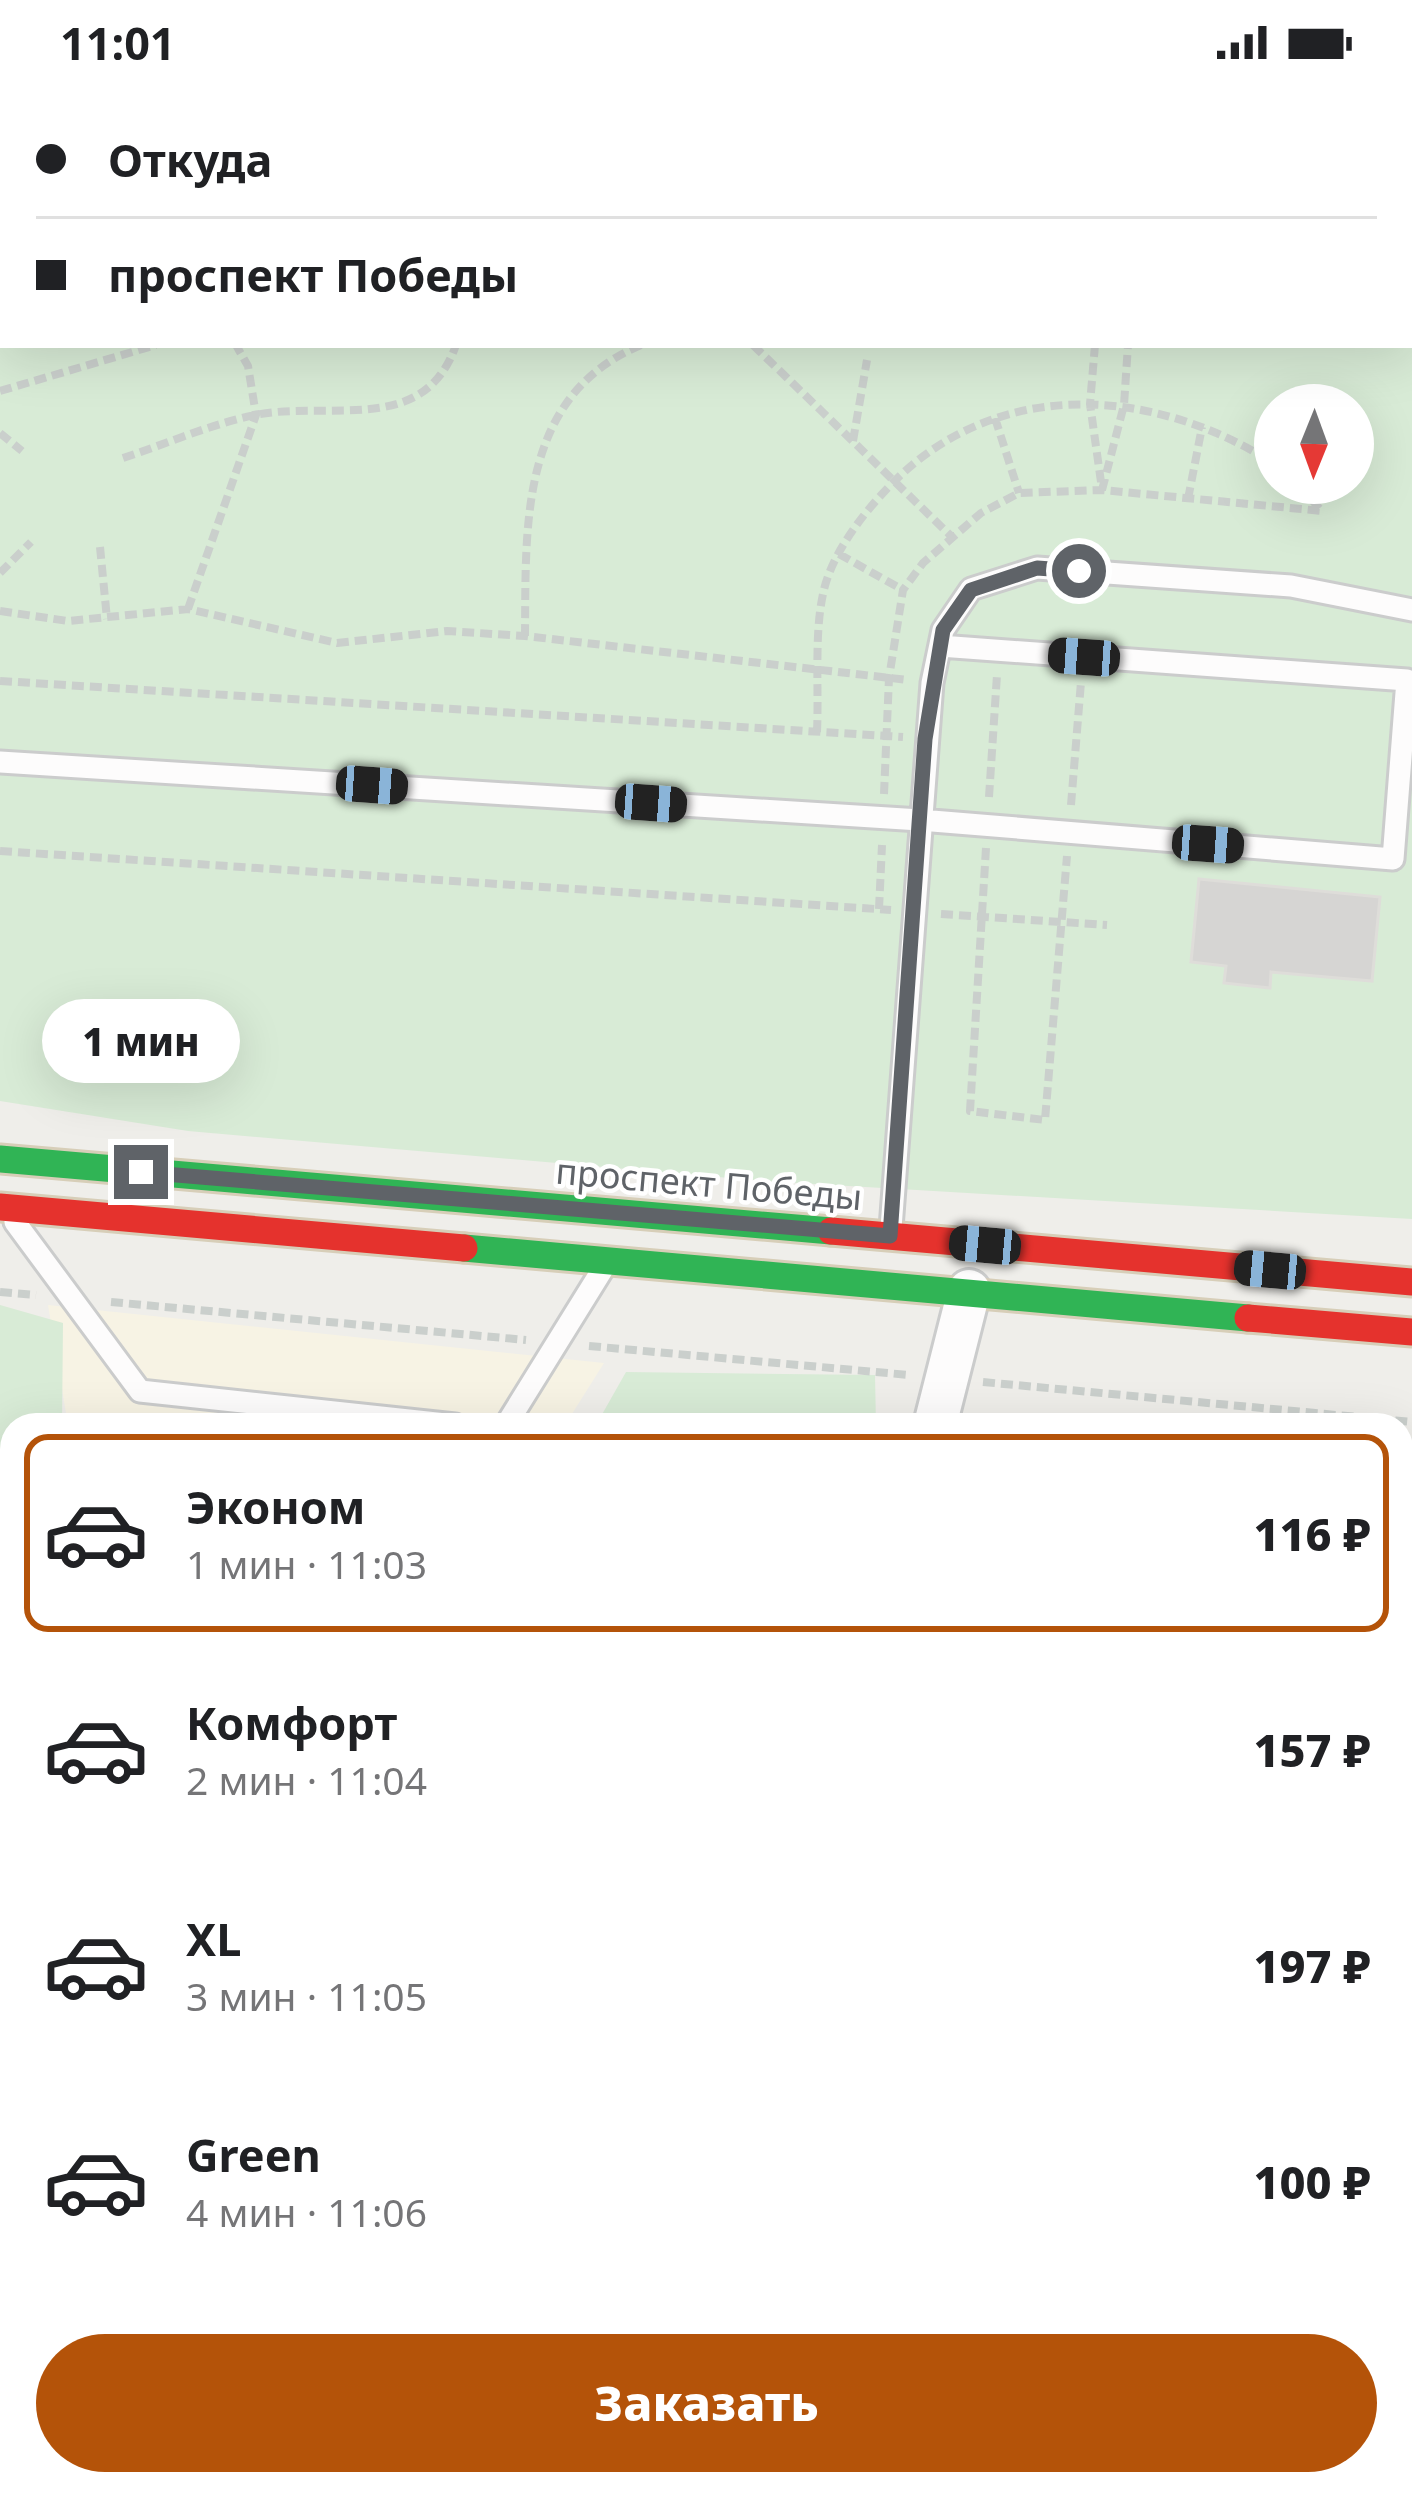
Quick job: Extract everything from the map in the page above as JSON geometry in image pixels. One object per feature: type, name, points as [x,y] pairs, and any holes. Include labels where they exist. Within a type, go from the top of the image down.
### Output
[{"type":"main road","name":"проспект Победы","points":[[0,1159],[1412,1282]]},
{"type":"main road","points":[[2,1207],[1412,1332]]},
{"type":"street","points":[[938,1413],[969,1291]]},
{"type":"lane","points":[[890,1236],[932,683],[943,630],[971,590],[1037,568],[1291,586],[1412,610]]},
{"type":"lane","points":[[0,762],[920,820],[1393,859],[1407,680],[940,646]]},
{"type":"lane","points":[[2,1207],[140,1391],[344,1413]]},
{"type":"lane","points":[[513,1413],[609,1260]]},
{"type":"path","points":[[0,391],[146,348]]},
{"type":"path","points":[[188,609],[256,415],[248,366],[238,348]]},
{"type":"path","points":[[123,458],[256,415],[405,405],[427,391],[449,366],[455,348]]},
{"type":"path","points":[[525,636],[526,537],[534,469],[556,418],[584,383],[612,357],[634,348]]},
{"type":"path","points":[[756,348],[951,536]]},
{"type":"path","points":[[1095,348],[1090,404],[1102,490],[1124,406],[1128,348]]},
{"type":"path","points":[[853,441],[867,360]]},
{"type":"path","points":[[817,731],[823,594],[838,554],[868,508],[953,434],[1042,405],[1090,404],[1124,406],[1202,427],[1254,450]]},
{"type":"path","points":[[995,418],[1019,493]]},
{"type":"path","points":[[1188,499],[1202,427]]},
{"type":"path","points":[[0,433],[22,451]]},
{"type":"path","points":[[0,573],[31,542]]},
{"type":"path","points":[[100,547],[107,620]]},
{"type":"path","points":[[838,554],[903,590]]},
{"type":"path","points":[[0,611],[68,621],[188,609],[337,643],[447,631],[525,636],[932,683]]},
{"type":"path","points":[[998,650],[970,1111],[1045,1120],[1084,657]]},
{"type":"path","points":[[0,681],[925,739]]},
{"type":"path","points":[[0,851],[1107,925]]},
{"type":"path","points":[[0,1292],[1314,1413]]},
{"type":"shaded area","points":[[48,1305],[604,1363],[573,1413],[66,1413]]},
{"type":"green space","points":[[0,348],[1412,348],[1412,1219],[764,1181],[188,1131],[0,1101]]},
{"type":"green space","points":[[0,1305],[63,1323],[62,1413],[0,1413]]},
{"type":"green space","points":[[626,1372],[875,1375],[876,1413],[603,1413]]},
{"type":"building","points":[[1199,879],[1380,897],[1372,981],[1271,972],[1270,988],[1224,983],[1226,966],[1191,962]]},
{"type":"traffic: fast","points":[[0,1159],[831,1231]]},
{"type":"traffic: fast","points":[[464,1248],[1248,1318]]},
{"type":"traffic: jam","points":[[0,1207],[464,1248]]},
{"type":"traffic: jam","points":[[831,1231],[1412,1282]]},
{"type":"traffic: jam","points":[[1248,1318],[1412,1332]]},
{"type":"route","points":[[141,1172],[890,1236],[925,739],[943,630],[971,590],[1037,568],[1079,571]]}]
